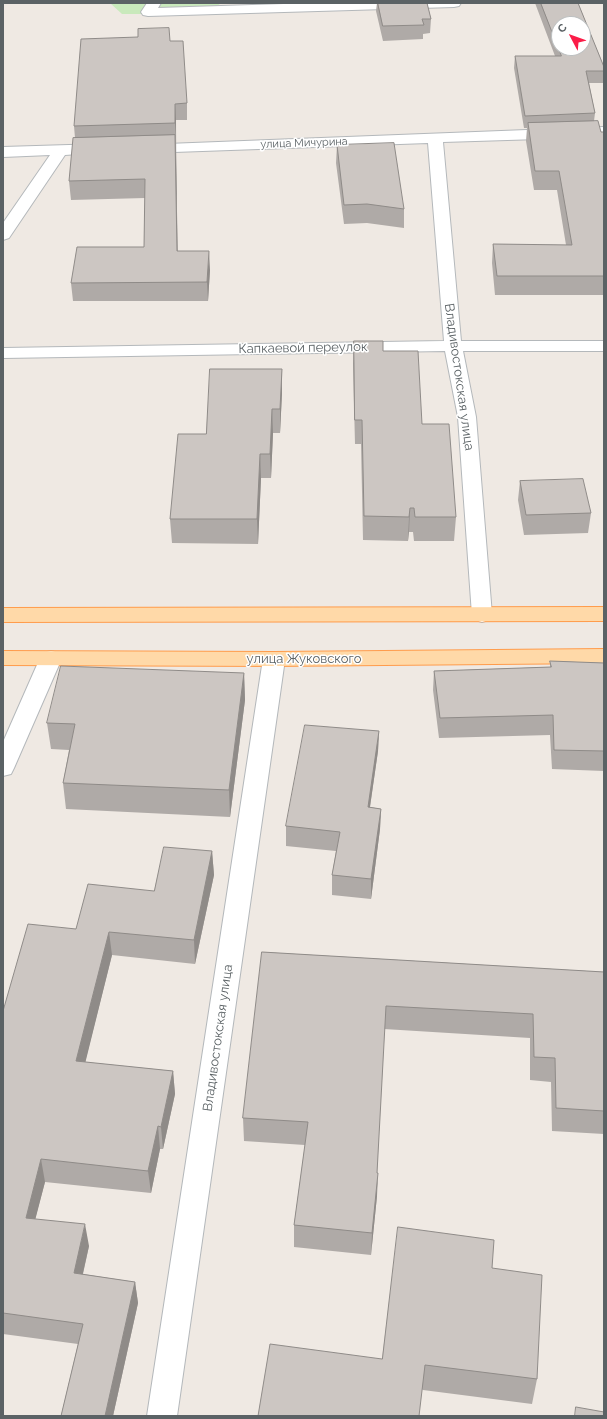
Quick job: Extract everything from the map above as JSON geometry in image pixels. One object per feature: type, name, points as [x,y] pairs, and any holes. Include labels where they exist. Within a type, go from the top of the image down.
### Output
[{"type":"main road","points":[[3,615],[604,614]]},
{"type":"main road","name":"улица Жуковского","points":[[3,658],[274,659],[604,656]]},
{"type":"street","points":[[154,3],[148,12],[454,3]]},
{"type":"street","name":"улица Мичурина","points":[[133,148],[435,139],[604,132]]},
{"type":"street","name":"Владивостокская улица","points":[[435,139],[453,346],[467,417],[482,615]]},
{"type":"street","points":[[3,152],[117,149]]},
{"type":"street","points":[[3,235],[61,150]]},
{"type":"street","name":"Капкаевой переулок","points":[[3,353],[453,346],[604,346]]},
{"type":"street","points":[[3,768],[51,658]]},
{"type":"street","name":"Владивостокская улица","points":[[162,1416],[274,659]]},
{"type":"green space","points":[[110,3],[220,4],[204,14],[122,14]]},
{"type":"building","points":[[378,3],[427,3],[431,19],[422,19],[424,25],[383,26]]},
{"type":"building","points":[[541,3],[578,3],[583,16],[551,16],[551,30]]},
{"type":"building","points":[[169,28],[170,41],[183,41],[187,103],[175,104],[175,123],[74,126],[81,39],[138,37],[138,29]]},
{"type":"building","points":[[591,35],[604,67],[604,71],[586,71],[595,113],[525,116],[515,56],[591,56]]},
{"type":"building","points":[[598,121],[601,132],[604,132],[604,276],[497,276],[493,244],[572,245],[559,171],[535,171],[528,123]]},
{"type":"building","points":[[175,135],[177,251],[209,251],[207,282],[71,283],[77,247],[144,247],[145,179],[69,181],[73,138]]},
{"type":"building","points":[[394,143],[404,209],[367,204],[344,205],[337,145]]},
{"type":"building","points":[[354,341],[383,341],[383,351],[418,351],[422,424],[449,424],[456,517],[415,517],[414,508],[410,508],[409,517],[364,516],[362,420],[355,420]]},
{"type":"building","points":[[210,369],[282,369],[280,409],[272,409],[270,454],[260,454],[257,519],[170,519],[178,434],[206,434]]},
{"type":"building","points":[[583,479],[591,513],[526,515],[520,481]]},
{"type":"building","points":[[550,661],[604,663],[604,751],[554,750],[553,715],[440,718],[434,671],[551,667]]},
{"type":"building","points":[[61,666],[244,673],[229,790],[63,783],[75,724],[47,723]]},
{"type":"building","points":[[305,725],[379,731],[368,807],[381,809],[371,879],[332,875],[340,832],[286,826]]},
{"type":"building","points":[[164,847],[212,851],[194,940],[109,932],[76,1061],[173,1071],[161,1127],[158,1126],[148,1171],[41,1159],[26,1218],[85,1224],[74,1273],[135,1282],[105,1416],[61,1416],[83,1324],[3,1313],[3,1011],[28,924],[76,929],[88,884],[154,891]]},
{"type":"building","points":[[262,952],[604,972],[604,1111],[556,1108],[555,1058],[534,1057],[533,1014],[386,1006],[378,1173],[372,1233],[294,1225],[308,1122],[243,1118]]},
{"type":"building","points":[[398,1227],[494,1240],[492,1268],[542,1275],[537,1379],[425,1365],[419,1416],[258,1416],[270,1344],[382,1359]]},
{"type":"building","points":[[576,1407],[604,1412],[604,1416],[575,1416]]}]
